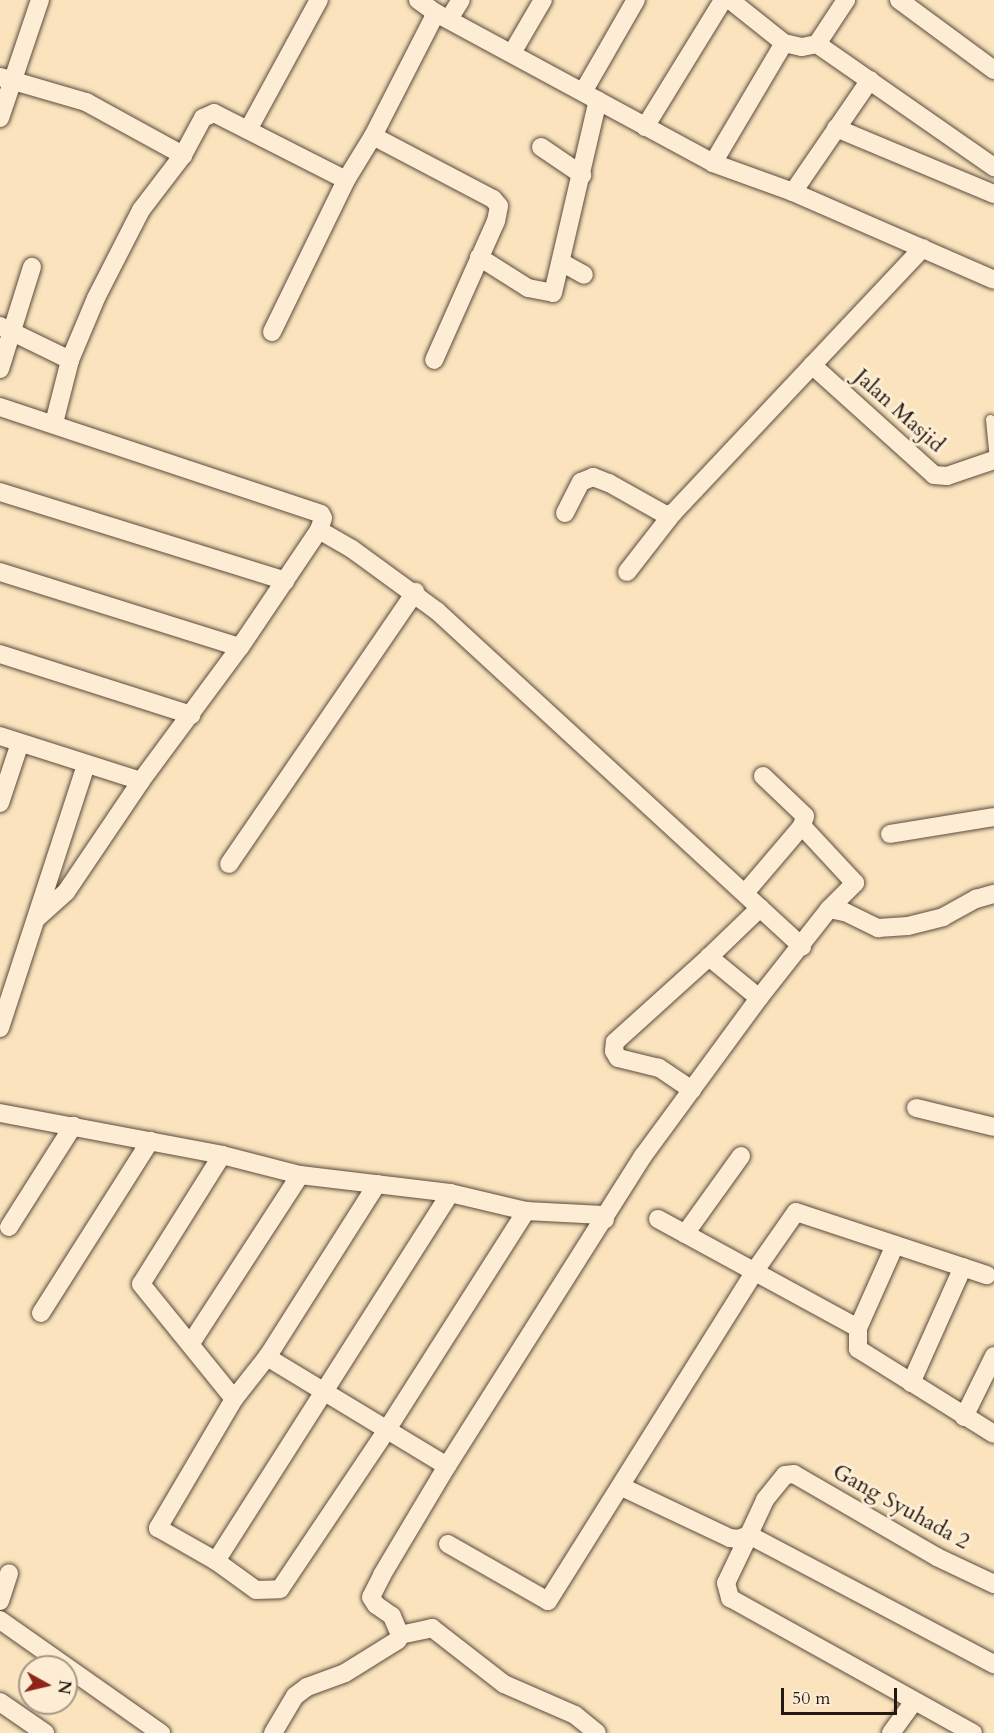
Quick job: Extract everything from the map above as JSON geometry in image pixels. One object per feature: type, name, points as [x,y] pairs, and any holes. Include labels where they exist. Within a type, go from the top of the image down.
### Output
[{"type":"street","points":[[0,118],[6,79],[40,0]]},
{"type":"street","points":[[249,130],[319,0]]},
{"type":"street","points":[[418,0],[443,16],[713,163],[793,192],[994,280]]},
{"type":"street","points":[[272,332],[346,180],[443,16],[461,0]]},
{"type":"street","points":[[512,53],[543,0]]},
{"type":"street","points":[[479,257],[528,288],[542,293],[553,292],[582,175],[591,96],[636,0]]},
{"type":"street","points":[[645,127],[723,0]]},
{"type":"street","points":[[730,0],[784,43],[802,47],[817,44],[846,0]]},
{"type":"street","points":[[899,0],[994,70]]},
{"type":"street","points":[[713,163],[784,43]]},
{"type":"street","points":[[817,44],[994,167]]},
{"type":"street","points":[[6,79],[86,102],[183,155]]},
{"type":"street","points":[[793,192],[870,80]]},
{"type":"street","points":[[54,423],[70,360],[96,298],[141,210],[183,155],[203,118],[209,113],[249,130],[346,180]]},
{"type":"street","points":[[836,128],[994,194]]},
{"type":"street","points":[[374,136],[493,199],[499,206],[496,221],[434,360]]},
{"type":"street","points":[[541,147],[582,175]]},
{"type":"street","points":[[627,572],[673,513],[923,248]]},
{"type":"street","points":[[561,262],[584,275]]},
{"type":"street","points":[[0,369],[6,328],[32,267]]},
{"type":"street","points":[[6,328],[70,360]]},
{"type":"street","name":"Jalan Masjid","points":[[812,365],[934,475],[947,476],[994,460]]},
{"type":"street","points":[[0,407],[54,423],[321,514],[323,518],[319,530],[240,647],[141,781],[66,892],[37,918]]},
{"type":"street","points":[[565,513],[581,482],[593,477],[609,483],[666,515],[673,513]]},
{"type":"street","points":[[0,492],[285,581]]},
{"type":"street","points":[[319,530],[352,549],[415,592],[802,946]]},
{"type":"street","points":[[0,572],[240,647]]},
{"type":"street","points":[[229,864],[415,592]]},
{"type":"street","points":[[0,654],[191,715]]},
{"type":"street","points":[[0,736],[141,781]]},
{"type":"street","points":[[0,803],[20,743]]},
{"type":"street","points":[[0,1028],[86,765]]},
{"type":"street","points":[[745,893],[802,826],[805,816],[763,776]]},
{"type":"street","points":[[890,834],[994,817]]},
{"type":"street","points":[[400,1635],[392,1616],[376,1605],[372,1597],[447,1466],[605,1220],[643,1156],[759,998],[829,909],[855,883],[802,826]]},
{"type":"street","points":[[829,909],[845,912],[878,928],[908,926],[943,917],[976,899],[994,894]]},
{"type":"street","points":[[692,1090],[659,1068],[618,1058],[614,1051],[615,1042],[760,908]]},
{"type":"street","points":[[709,957],[759,998]]},
{"type":"street","points":[[916,1108],[994,1127]]},
{"type":"street","points":[[0,1113],[222,1155],[300,1175],[450,1193],[526,1211],[603,1215],[605,1220]]},
{"type":"street","points":[[9,1227],[73,1126]]},
{"type":"street","points":[[40,1313],[150,1141]]},
{"type":"street","points":[[222,1155],[141,1283],[234,1399]]},
{"type":"street","points":[[685,1234],[741,1156]]},
{"type":"street","points":[[191,1343],[300,1175]]},
{"type":"street","points":[[377,1184],[267,1357],[234,1399],[158,1528],[216,1562],[256,1590],[280,1589],[386,1431],[526,1211]]},
{"type":"street","points":[[216,1562],[223,1547],[325,1393],[450,1193]]},
{"type":"street","points":[[448,1544],[548,1601],[622,1487],[754,1272],[796,1212],[987,1275]]},
{"type":"street","points":[[658,1219],[858,1328]]},
{"type":"street","points":[[895,1245],[858,1328],[858,1349],[994,1434]]},
{"type":"street","points":[[911,1383],[963,1267]]},
{"type":"street","points":[[964,1417],[994,1356]]},
{"type":"street","points":[[267,1357],[447,1466]]},
{"type":"street","name":"Gang Syuhada 2","points":[[749,1534],[765,1500],[785,1475],[794,1474],[937,1557],[994,1584]]},
{"type":"street","points":[[622,1487],[729,1538],[738,1539],[749,1534]]},
{"type":"street","points":[[749,1534],[994,1664]]},
{"type":"street","points":[[749,1534],[726,1583],[730,1599],[973,1733]]},
{"type":"street","points":[[0,1601],[9,1574]]},
{"type":"street","points":[[0,1620],[161,1733]]},
{"type":"street","points":[[273,1733],[295,1696],[307,1687],[345,1673],[396,1642],[400,1635],[432,1628],[504,1684],[575,1715],[597,1733]]},
{"type":"street","points":[[891,1733],[914,1701]]},
{"type":"street","points":[[0,1702],[45,1733]]},
{"type":"lane","points":[[990,419],[994,460]]}]
